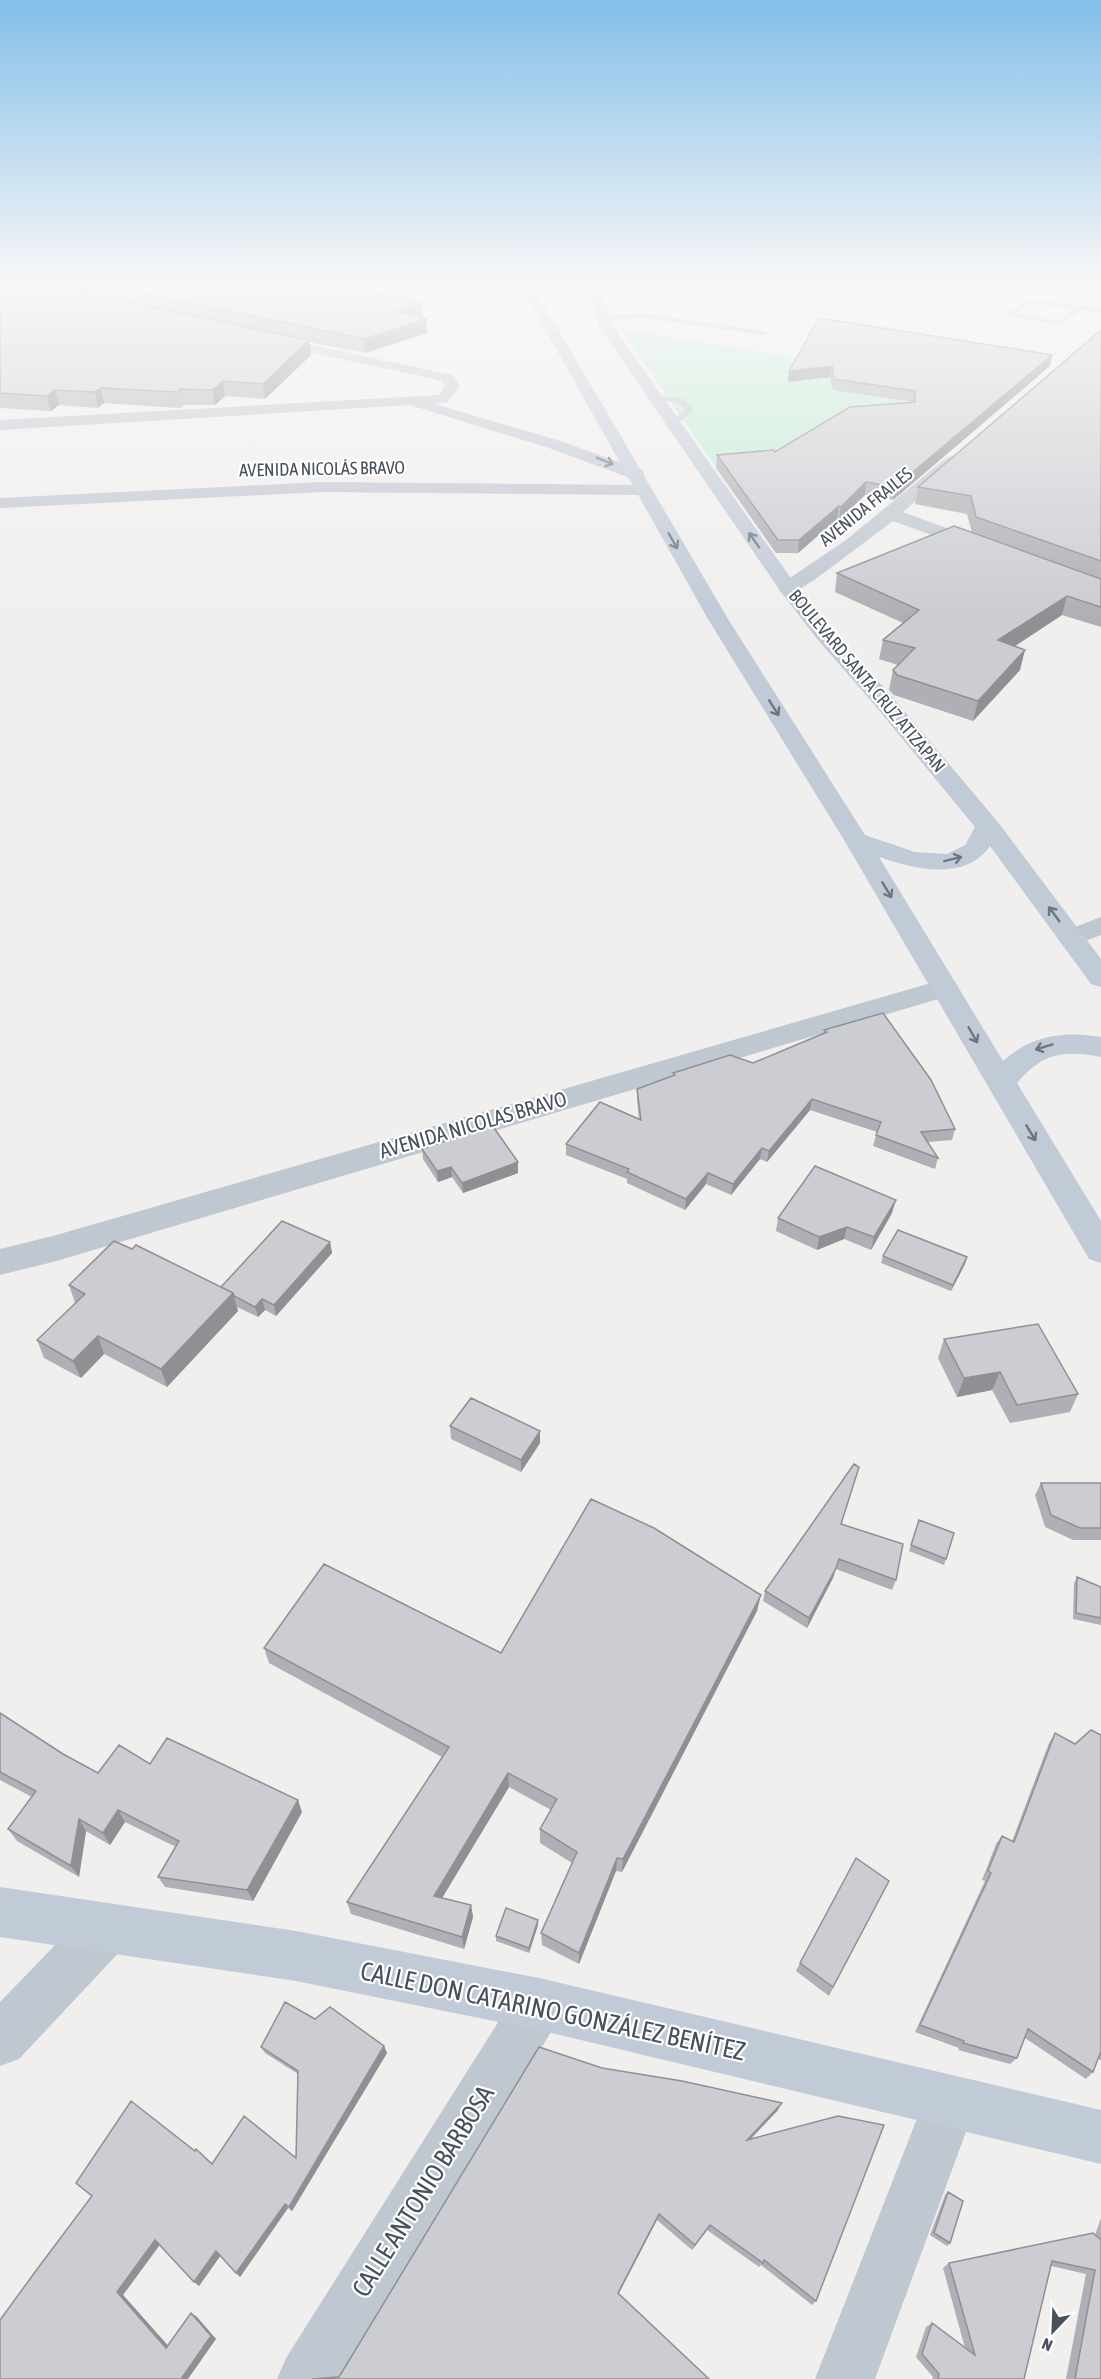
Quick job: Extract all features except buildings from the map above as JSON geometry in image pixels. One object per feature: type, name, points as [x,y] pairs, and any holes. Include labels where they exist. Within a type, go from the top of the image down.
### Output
[{"type":"main road","points":[[590,394],[718,619],[856,840],[1101,1250]]},
{"type":"main road","name":"BOULEVARD SANTA CRUZ ATIZAPAN","points":[[653,394],[788,588],[825,636],[881,698],[988,826],[1101,978]]},
{"type":"main road","points":[[856,840],[892,854],[919,861],[942,861],[960,858],[974,850],[988,826]]},
{"type":"main road","points":[[1001,1082],[1016,1064],[1033,1051],[1057,1043],[1085,1043],[1101,1047]]},
{"type":"main road","name":"CALLE DON CATARINO GONZÁLEZ BENÍTEZ","points":[[0,1912],[296,1956],[539,2004],[1101,2137]]},
{"type":"street","points":[[0,425],[442,399],[447,394]]},
{"type":"street","points":[[442,399],[463,411],[535,432],[584,436],[611,430]]},
{"type":"street","points":[[408,401],[579,451],[640,482]]},
{"type":"street","name":"AVENIDA FRAILES","points":[[788,588],[824,566],[891,514],[965,449]]},
{"type":"street","name":"AVENIDA NICOLÁS BRAVO","points":[[0,502],[322,487],[640,482]]},
{"type":"street","points":[[891,514],[1001,554]]},
{"type":"street","points":[[1072,939],[1101,925]]},
{"type":"street","name":"AVENIDA NICOLAS BRAVO","points":[[0,1262],[53,1249],[841,1016],[945,988]]},
{"type":"street","points":[[0,2040],[107,1928]]},
{"type":"street","name":"CALLE ANTONIO BARBOSA","points":[[307,2379],[539,2004]]},
{"type":"street","points":[[845,2379],[950,2102]]},
{"type":"green space","points":[[666,394],[909,394],[899,402],[976,415],[716,467]]}]
